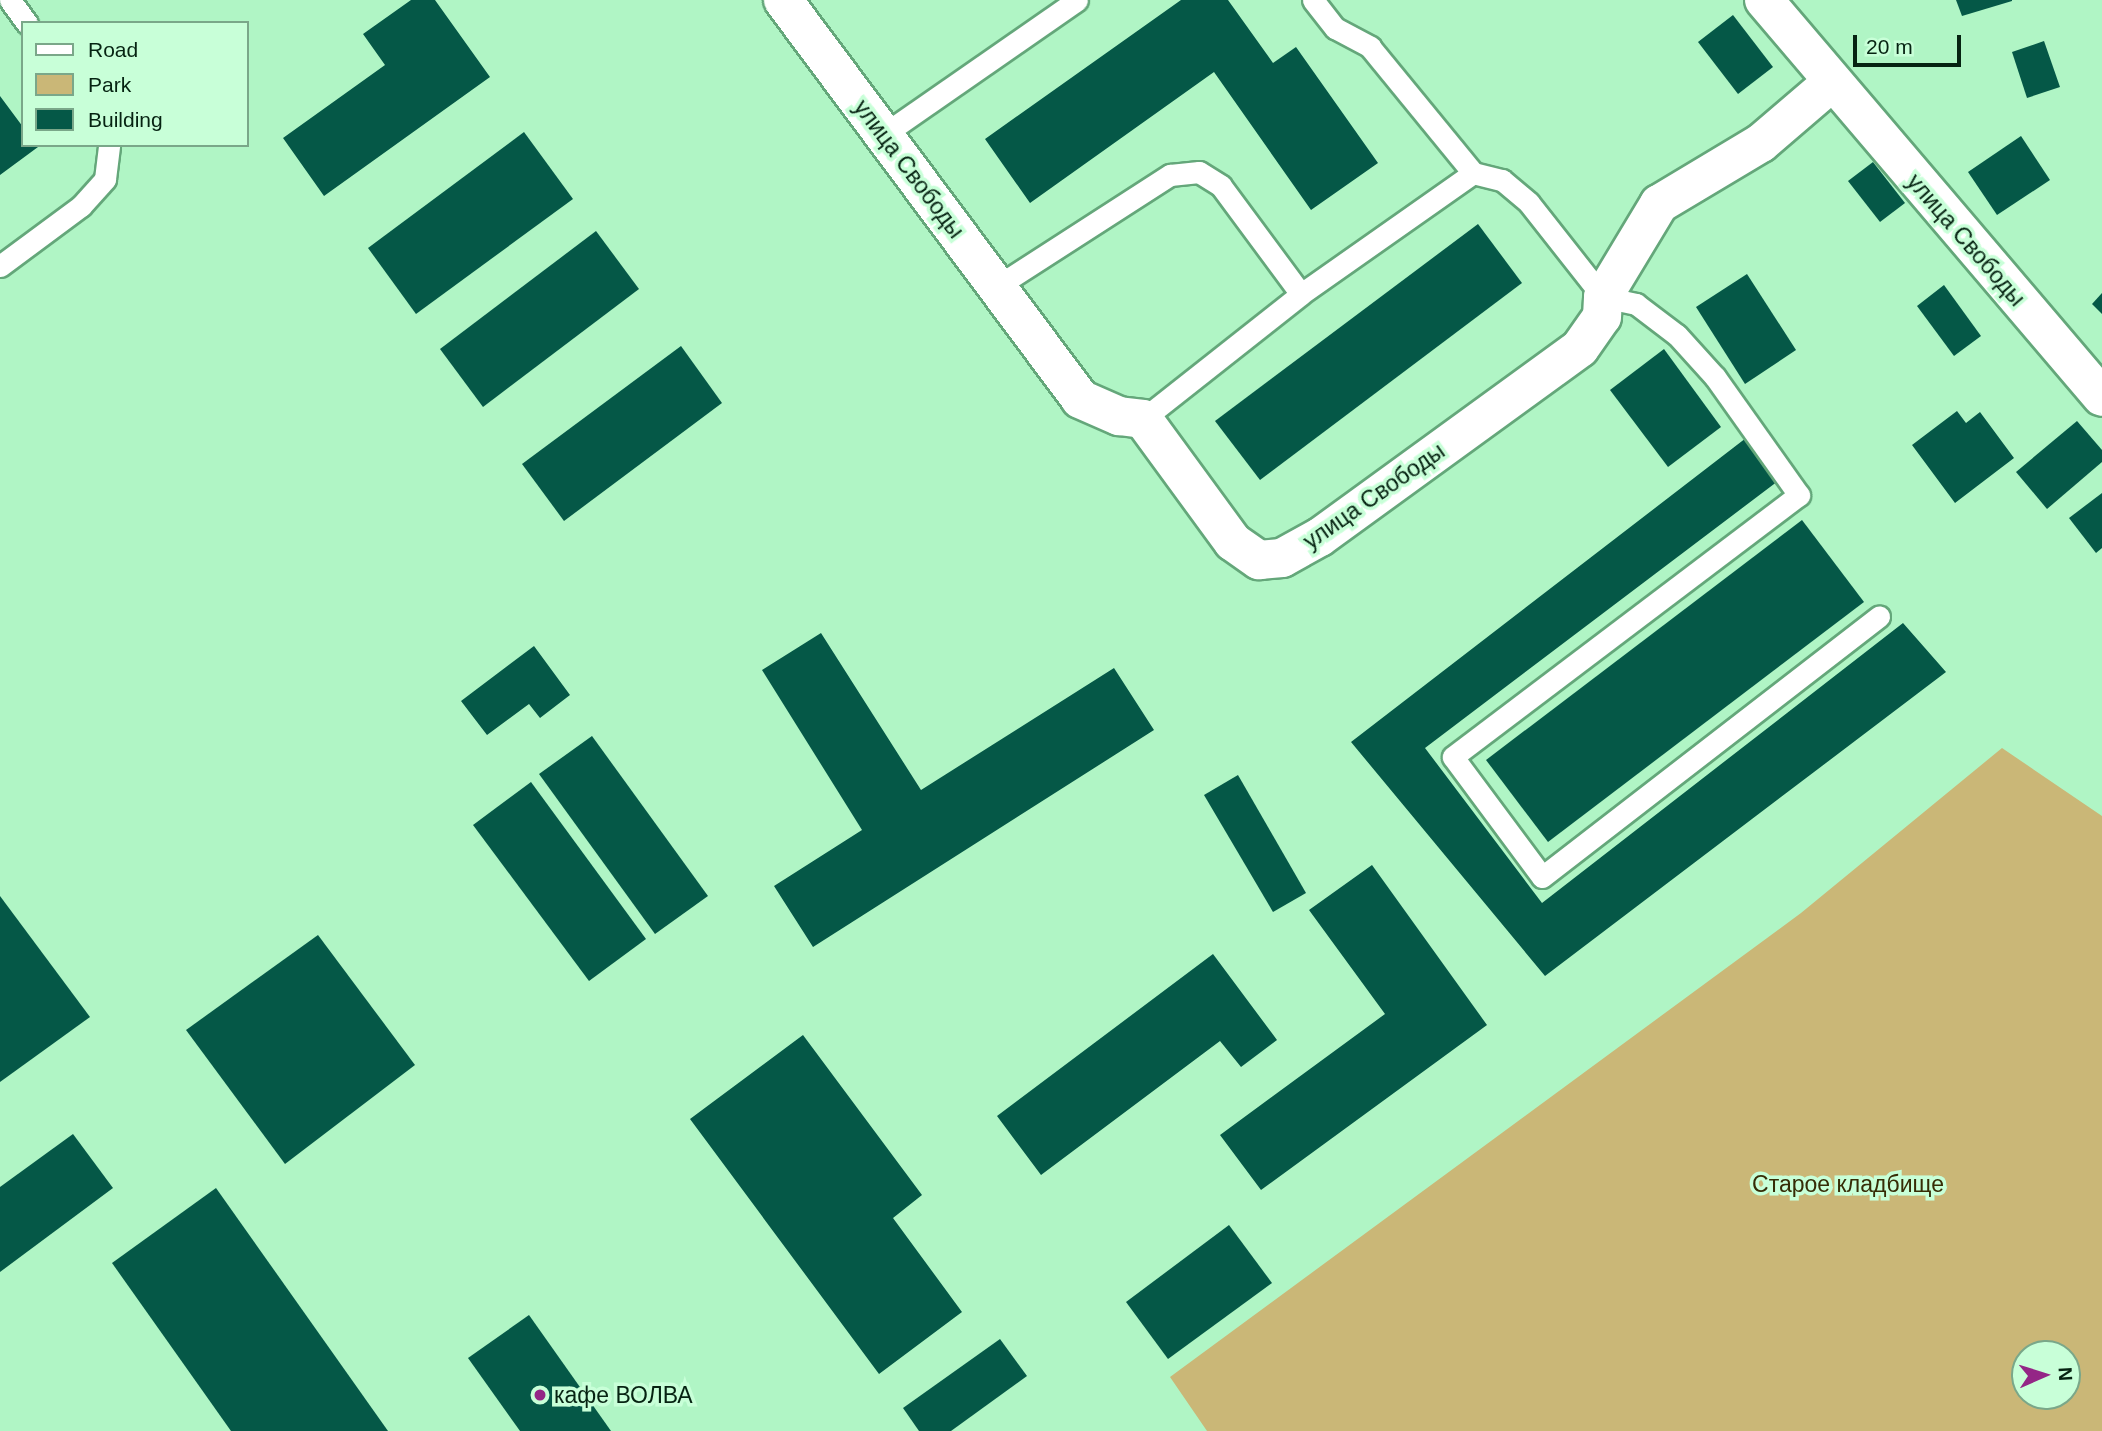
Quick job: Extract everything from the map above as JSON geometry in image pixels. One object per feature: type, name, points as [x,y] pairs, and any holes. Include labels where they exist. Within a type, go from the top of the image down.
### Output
[{"type":"street","name":"улица Свободы","points":[[783,0],[1080,399],[1119,416],[1143,419],[1233,542],[1258,560],[1282,558],[1320,537],[1580,348],[1602,317],[1603,297],[1658,204],[1761,143],[1830,83]]},
{"type":"street","name":"улица Свободы","points":[[1764,0],[1830,83],[2102,397]]},
{"type":"lane","points":[[10,0],[26,21]]},
{"type":"lane","points":[[883,135],[1076,0]]},
{"type":"lane","points":[[1313,0],[1335,28],[1370,47],[1473,173],[1502,180],[1530,203],[1603,297],[1636,304],[1677,335],[1743,413],[1799,495],[1453,757],[1542,877],[1879,617]]},
{"type":"lane","points":[[0,266],[81,206],[105,179],[109,147]]},
{"type":"lane","points":[[996,287],[1170,175],[1199,172],[1221,186],[1301,294]]},
{"type":"lane","points":[[1143,419],[1301,294],[1473,173]]},
{"type":"green space","name":"Старое кладбище","points":[[2002,748],[2102,816],[2102,1431],[1207,1431],[1170,1377],[1801,913]]},
{"type":"building","points":[[411,0],[435,0],[490,77],[324,196],[283,138],[385,65],[363,34]]},
{"type":"building","points":[[1181,0],[1228,0],[1273,63],[1296,47],[1378,163],[1311,210],[1214,72],[1030,203],[985,139]]},
{"type":"building","points":[[1956,0],[2012,0],[2012,1],[1962,16]]},
{"type":"building","points":[[1733,15],[1773,67],[1738,94],[1698,42]]},
{"type":"building","points":[[2044,41],[2060,87],[2027,98],[2012,52]]},
{"type":"building","points":[[0,96],[21,124],[21,147],[38,147],[0,175]]},
{"type":"building","points":[[524,132],[573,199],[416,314],[368,248]]},
{"type":"building","points":[[2021,136],[2050,180],[1997,215],[1968,172]]},
{"type":"building","points":[[1873,162],[1905,203],[1880,222],[1848,181]]},
{"type":"building","points":[[1478,224],[1522,283],[1260,480],[1215,421]]},
{"type":"building","points":[[596,231],[639,289],[483,407],[440,349]]},
{"type":"building","points":[[1747,274],[1796,350],[1745,384],[1696,307]]},
{"type":"building","points":[[1944,285],[1981,336],[1954,356],[1917,306]]},
{"type":"building","points":[[2102,293],[2102,314],[2092,304]]},
{"type":"building","points":[[681,346],[722,403],[564,521],[522,464]]},
{"type":"building","points":[[1664,349],[1721,427],[1668,467],[1610,390]]},
{"type":"building","points":[[1957,411],[1966,423],[1980,412],[2014,458],[1955,503],[1912,445]]},
{"type":"building","points":[[2077,421],[2102,450],[2102,462],[2047,509],[2016,472]]},
{"type":"building","points":[[1746,438],[1778,481],[1425,748],[1542,903],[1903,623],[1946,672],[1545,976],[1351,742]]},
{"type":"building","points":[[2102,493],[2102,548],[2096,553],[2069,518]]},
{"type":"building","points":[[1802,520],[1864,602],[1548,842],[1486,760]]},
{"type":"building","points":[[821,633],[921,790],[1114,668],[1154,730],[813,947],[774,886],[862,830],[762,670]]},
{"type":"building","points":[[534,646],[570,695],[540,718],[529,704],[487,735],[461,701]]},
{"type":"building","points":[[592,736],[708,896],[655,934],[539,774]]},
{"type":"building","points":[[1238,775],[1306,893],[1273,912],[1204,795]]},
{"type":"building","points":[[531,782],[646,939],[589,981],[473,825]]},
{"type":"building","points":[[1372,865],[1487,1025],[1261,1190],[1220,1135],[1385,1014],[1309,910]]},
{"type":"building","points":[[0,896],[90,1017],[0,1082]]},
{"type":"building","points":[[318,935],[415,1065],[285,1164],[186,1030]]},
{"type":"building","points":[[1213,954],[1277,1040],[1241,1067],[1220,1041],[1041,1175],[997,1116]]},
{"type":"building","points":[[803,1035],[922,1195],[893,1218],[962,1312],[879,1374],[690,1119]]},
{"type":"building","points":[[73,1134],[113,1188],[0,1272],[0,1187]]},
{"type":"building","points":[[216,1188],[388,1431],[231,1431],[112,1263]]},
{"type":"building","points":[[1229,1225],[1272,1283],[1168,1359],[1126,1302]]},
{"type":"building","name":"кафе ВОЛВА","points":[[529,1315],[611,1431],[520,1431],[468,1358]]},
{"type":"building","points":[[1000,1339],[1027,1376],[951,1431],[919,1431],[903,1408]]},
{"type":"place","name":"кафе ВОЛВА","points":[[540,1395]]}]
